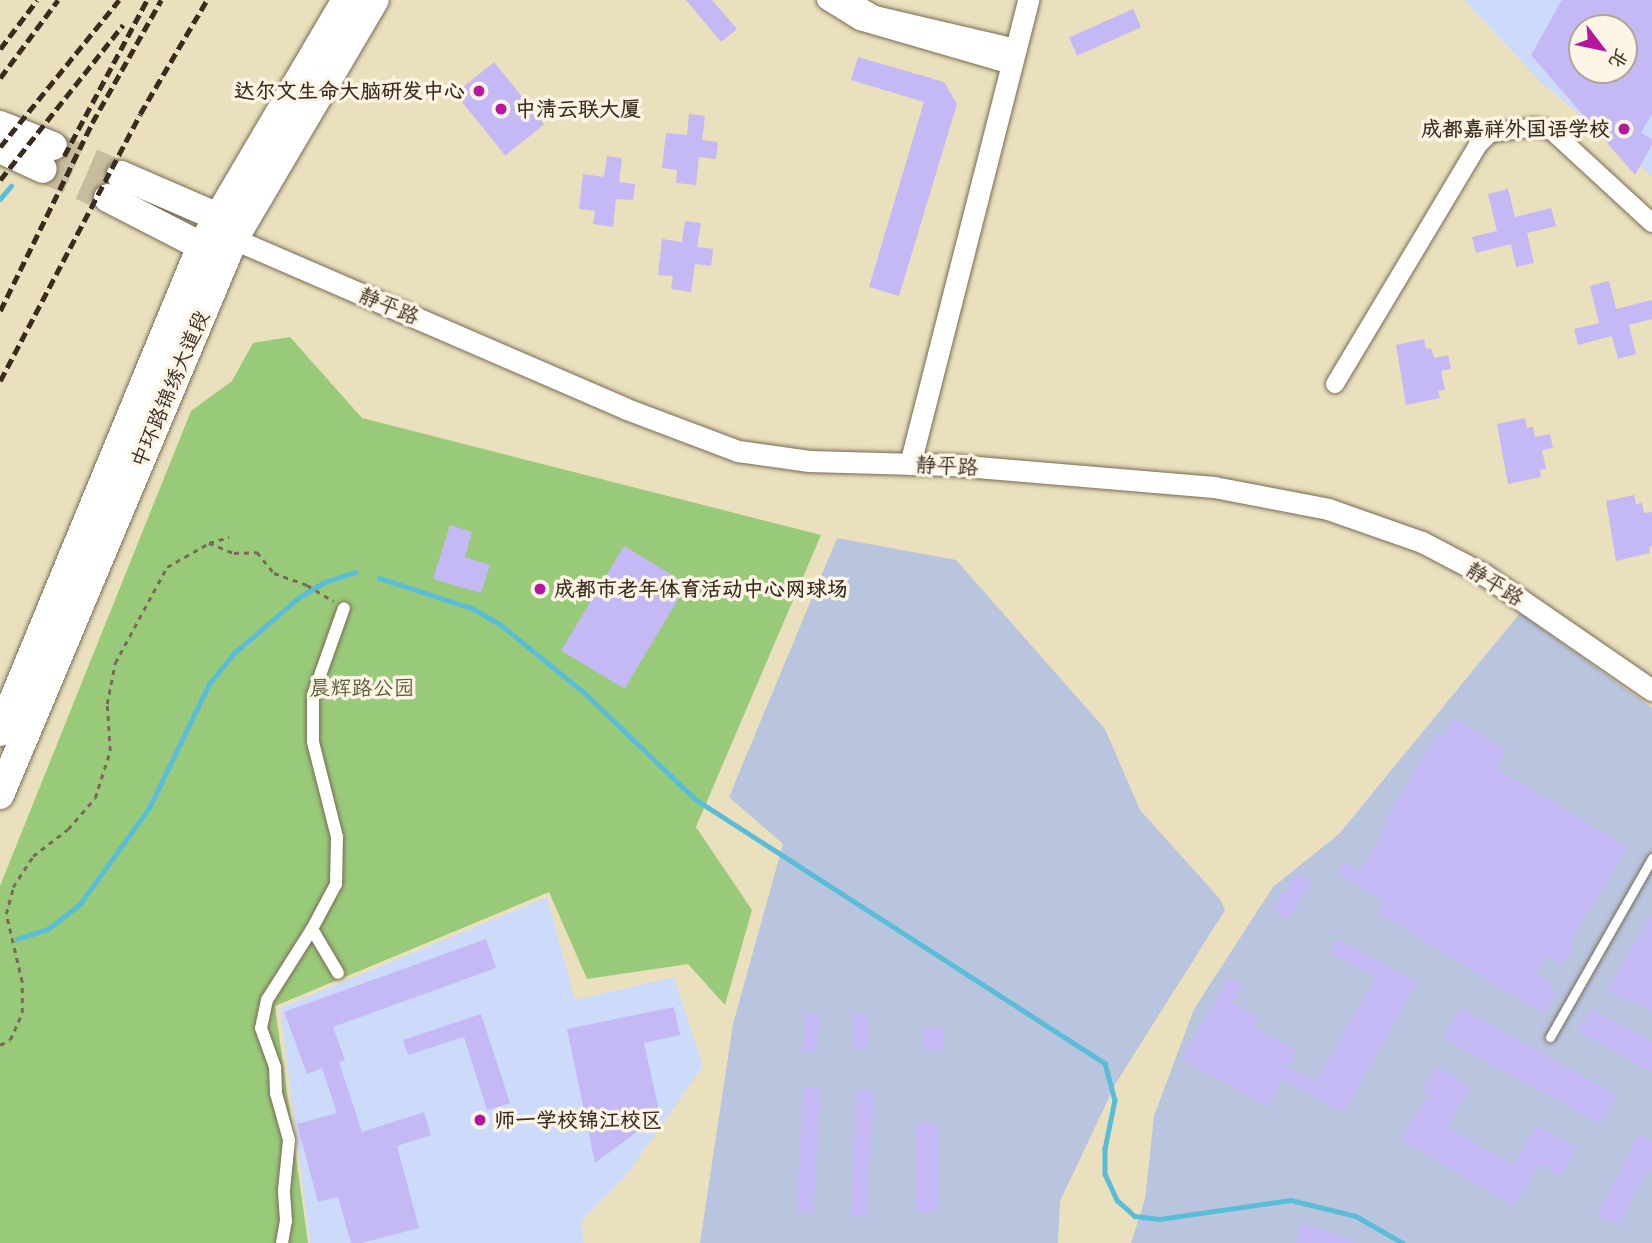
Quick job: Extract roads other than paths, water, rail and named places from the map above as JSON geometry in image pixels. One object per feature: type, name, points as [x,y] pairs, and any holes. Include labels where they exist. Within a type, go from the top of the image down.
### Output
[{"type":"main road","name":"中环路锦绣大道段","points":[[0,795],[226,228],[346,0]]},
{"type":"main road","name":"中环路锦绣大道段","points":[[226,228],[375,0]]},
{"type":"main road","points":[[0,125],[48,158],[0,149]]},
{"type":"main road","points":[[115,186],[226,228],[201,246],[115,186]]},
{"type":"main road","name":"中环路锦绣大道段","points":[[0,732],[201,246]]},
{"type":"street","points":[[826,0],[860,21],[1013,56]]},
{"type":"street","points":[[849,0],[875,15],[1013,56]]},
{"type":"street","points":[[910,464],[1028,0]]},
{"type":"street","points":[[1335,384],[1478,145],[1490,133],[1536,127],[1552,131],[1652,223]]},
{"type":"street","name":"静平路","points":[[226,228],[625,408],[738,452],[809,461],[910,464],[1214,487],[1328,509],[1422,542],[1485,575],[1652,690]]},
{"type":"street","points":[[282,1243],[286,1221],[284,1190],[289,1140],[275,1093],[275,1067],[261,1028],[267,1000],[312,929],[336,884],[337,837],[313,742],[313,695],[344,608]]},
{"type":"street","points":[[312,929],[338,973]]},
{"type":"lane","points":[[1550,1037],[1652,858]]},
{"type":"waterway","points":[[0,199],[11,186]]},
{"type":"waterway","points":[[17,939],[48,929],[80,904],[149,808],[209,684],[233,654],[298,598],[325,582],[355,572]]},
{"type":"waterway","points":[[379,578],[472,608],[500,624],[587,695],[695,799],[1105,1063],[1115,1100],[1105,1149],[1105,1174],[1117,1200],[1135,1216],[1159,1219],[1291,1200],[1356,1216],[1403,1243]]},
{"type":"tunnel","points":[[53,146],[121,175]]},
{"type":"tunnel","points":[[43,169],[108,198]]},
{"type":"railway","points":[[0,49],[37,0]]},
{"type":"railway","points":[[0,78],[58,0]]},
{"type":"railway","points":[[0,147],[119,0]]},
{"type":"railway","points":[[64,156],[147,0]]},
{"type":"railway","points":[[0,311],[92,123],[161,0]]},
{"type":"railway","points":[[0,381],[140,114],[207,0]]},
{"type":"railway","points":[[0,180],[123,25]]},
{"type":"place","name":"达尔文生命大脑研发中心","points":[[479,91]]},
{"type":"place","name":"中清云联大厦","points":[[501,109]]},
{"type":"place","name":"成都嘉祥外国语学校","points":[[1624,129]]},
{"type":"place","name":"成都市老年体育活动中心网球场","points":[[540,589]]},
{"type":"place","name":"师一学校锦江校区","points":[[480,1120]]},
{"type":"park label","name":"晨辉路公园","points":[[362,688]]}]
